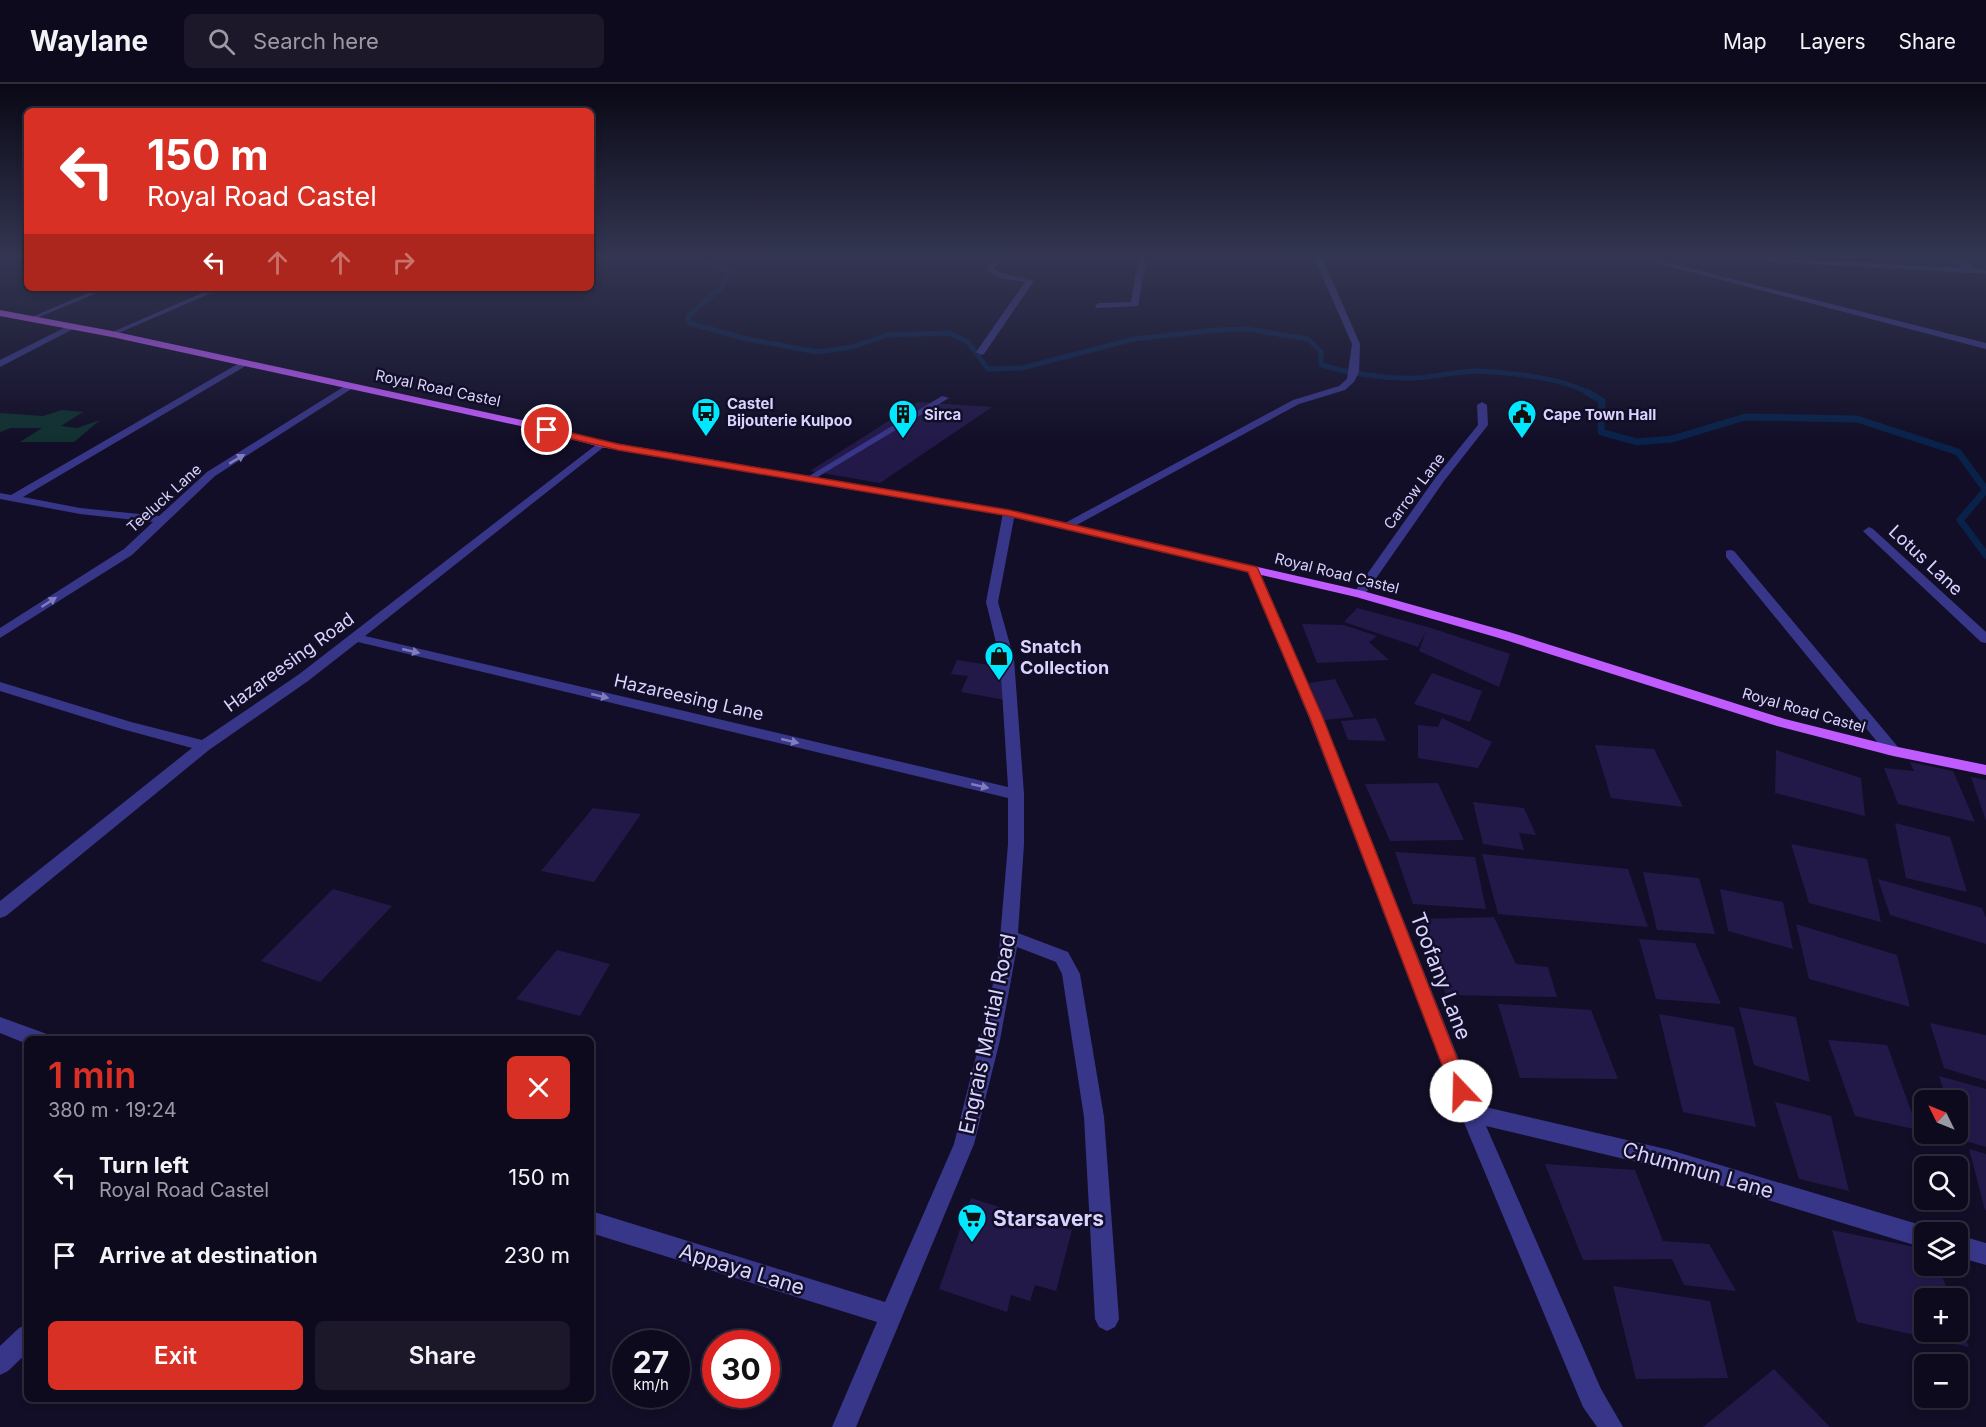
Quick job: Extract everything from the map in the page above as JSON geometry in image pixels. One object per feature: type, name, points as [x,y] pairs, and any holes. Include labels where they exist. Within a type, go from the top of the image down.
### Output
[{"type":"main road","name":"Royal Road Castel","points":[[23,318],[112,334],[526,424],[601,444],[1069,525],[1359,594],[1504,634],[1782,723],[1893,751],[1986,770]]},
{"type":"street","points":[[981,352],[1005,318]]},
{"type":"street","points":[[1069,525],[1296,402],[1342,388],[1351,380],[1354,372],[1356,344],[1344,318]]},
{"type":"street","points":[[1875,318],[1986,346]]},
{"type":"street","points":[[0,364],[73,327]]},
{"type":"street","points":[[15,498],[244,364]]},
{"type":"street","name":"Teeluck Lane","points":[[0,634],[128,552],[211,474],[351,386]]},
{"type":"street","name":"Carrow Lane","points":[[1359,594],[1440,479],[1483,425],[1482,405]]},
{"type":"street","name":"Hazareesing Road","points":[[0,910],[204,746],[303,678],[601,444]]},
{"type":"street","points":[[0,496],[81,511],[163,520]]},
{"type":"street","name":"Engrais Martial Road","points":[[844,1427],[964,1144],[1007,962],[1016,844],[1016,794],[1007,659],[992,602],[1009,513]]},
{"type":"street","name":"Lotus Lane","points":[[1869,531],[1986,639]]},
{"type":"street","points":[[1730,554],[1893,751]]},
{"type":"street","name":"Toofany Lane","points":[[1253,570],[1316,718],[1470,1113],[1592,1398],[1611,1427]]},
{"type":"street","name":"Hazareesing Lane","points":[[354,638],[1016,794]]},
{"type":"street","points":[[0,686],[127,726],[204,746]]},
{"type":"street","points":[[1009,937],[1062,957],[1071,974],[1094,1117],[1107,1319]]},
{"type":"street","points":[[0,1025],[29,1036]]},
{"type":"street","name":"Chummun Lane","points":[[1470,1113],[1670,1160],[1914,1234]]},
{"type":"street","name":"Appaya Lane","points":[[594,1223],[892,1316]]},
{"type":"street","points":[[1968,1249],[1986,1254]]},
{"type":"street","points":[[0,1363],[24,1339]]},
{"type":"lane","points":[[112,334],[150,318]]},
{"type":"lane","points":[[808,479],[945,398]]},
{"type":"green space","points":[[62,410],[83,412],[61,426],[77,428],[100,420],[74,442],[20,442],[42,428],[11,428],[0,432],[0,413],[43,416]]},
{"type":"building","name":"Sirca","points":[[918,402],[992,407],[880,483],[810,471]]},
{"type":"building","points":[[1357,608],[1428,627],[1510,654],[1499,687],[1419,651],[1426,631],[1418,647],[1344,622]]},
{"type":"building","points":[[1302,624],[1344,625],[1377,636],[1369,642],[1389,660],[1317,663]]},
{"type":"building","points":[[957,660],[1002,667],[1005,700],[961,692],[968,676],[951,674]]},
{"type":"building","points":[[1432,673],[1482,691],[1470,722],[1414,704]]},
{"type":"building","points":[[1335,679],[1354,717],[1324,720],[1309,683]]},
{"type":"building","points":[[1376,718],[1386,741],[1348,740],[1341,721]]},
{"type":"building","points":[[1442,718],[1492,742],[1478,768],[1418,758],[1418,725],[1438,727]]},
{"type":"building","points":[[1595,745],[1654,749],[1683,807],[1611,798]]},
{"type":"building","points":[[1776,750],[1861,778],[1865,816],[1775,793]]},
{"type":"building","points":[[1910,762],[1953,771],[1975,822],[1898,804],[1884,768],[1914,771]]},
{"type":"building","points":[[1971,777],[1986,780],[1986,821]]},
{"type":"building","points":[[1438,783],[1464,840],[1390,841],[1365,784]]},
{"type":"building","points":[[1473,802],[1524,808],[1536,835],[1519,833],[1524,850],[1483,844]]},
{"type":"building","points":[[593,808],[641,814],[594,882],[541,871]]},
{"type":"building","points":[[1895,823],[1950,837],[1967,892],[1906,878]]},
{"type":"building","points":[[1791,844],[1867,859],[1881,922],[1809,903]]},
{"type":"building","points":[[1395,852],[1475,857],[1486,909],[1413,904]]},
{"type":"building","points":[[1482,854],[1628,869],[1648,927],[1498,914]]},
{"type":"building","points":[[1643,872],[1699,878],[1715,934],[1657,930]]},
{"type":"building","points":[[1878,879],[1982,908],[1986,918],[1986,944],[1890,915]]},
{"type":"building","points":[[333,889],[392,906],[320,982],[261,961]]},
{"type":"building","points":[[1720,889],[1783,902],[1793,949],[1728,931]]},
{"type":"building","points":[[1494,917],[1516,964],[1548,967],[1557,997],[1446,995],[1420,919]]},
{"type":"building","points":[[1796,924],[1897,955],[1910,1007],[1809,979]]},
{"type":"building","points":[[1639,939],[1695,943],[1721,1004],[1656,999]]},
{"type":"building","points":[[557,950],[610,964],[580,1016],[516,999]]},
{"type":"building","points":[[1498,1004],[1591,1010],[1618,1079],[1520,1078]]},
{"type":"building","points":[[1739,1007],[1796,1017],[1810,1082],[1754,1065]]},
{"type":"building","points":[[1659,1014],[1734,1027],[1756,1127],[1683,1112]]},
{"type":"building","points":[[1930,1023],[1986,1035],[1986,1081],[1944,1068]]},
{"type":"building","points":[[1828,1040],[1887,1045],[1914,1119],[1914,1129],[1855,1116]]},
{"type":"building","points":[[1939,1076],[1986,1089],[1986,1147],[1968,1142],[1968,1090],[1943,1090]]},
{"type":"building","points":[[1775,1102],[1831,1116],[1849,1191],[1799,1179]]},
{"type":"building","points":[[1969,1149],[1986,1154],[1986,1210],[1985,1210]]},
{"type":"building","points":[[1545,1164],[1635,1170],[1663,1241],[1709,1244],[1736,1291],[1684,1285],[1672,1259],[1583,1260]]},
{"type":"building","points":[[971,1198],[1072,1230],[1056,1291],[1035,1285],[1030,1301],[1011,1295],[1007,1312],[939,1289]]},
{"type":"building","points":[[1832,1230],[1914,1247],[1914,1276],[1942,1276],[1947,1288],[1914,1288],[1914,1335],[1857,1322]]},
{"type":"building","points":[[1613,1286],[1710,1301],[1728,1378],[1636,1379]]},
{"type":"building","points":[[1947,1342],[1967,1342],[1969,1347]]},
{"type":"building","points":[[1774,1369],[1830,1427],[1703,1427]]},
{"type":"waterway","points":[[688,318],[689,323],[747,339],[817,352],[852,347],[887,335],[949,333],[968,342],[988,369],[1022,368],[1134,339],[1247,329],[1308,339],[1321,352],[1321,365],[1357,373],[1405,378],[1469,371],[1504,373],[1551,380],[1579,388],[1590,394]]},
{"type":"waterway","points":[[1587,392],[1602,401],[1601,432],[1637,442],[1672,439],[1745,417],[1857,419],[1958,452],[1986,490],[1960,520],[1986,555]]},
{"type":"place","name":"Castel Bijouterie Kulpoo","points":[[706,438]]},
{"type":"place","name":"Sirca","points":[[903,440]]},
{"type":"place","name":"Cape Town Hall","points":[[1522,440]]},
{"type":"place","name":"Snatch Collection","points":[[999,682]]},
{"type":"place","name":"Starsavers","points":[[972,1244]]},
{"type":"route","points":[[547,430],[601,444],[1009,513],[1069,525],[1253,570],[1316,718],[1461,1091]]}]
